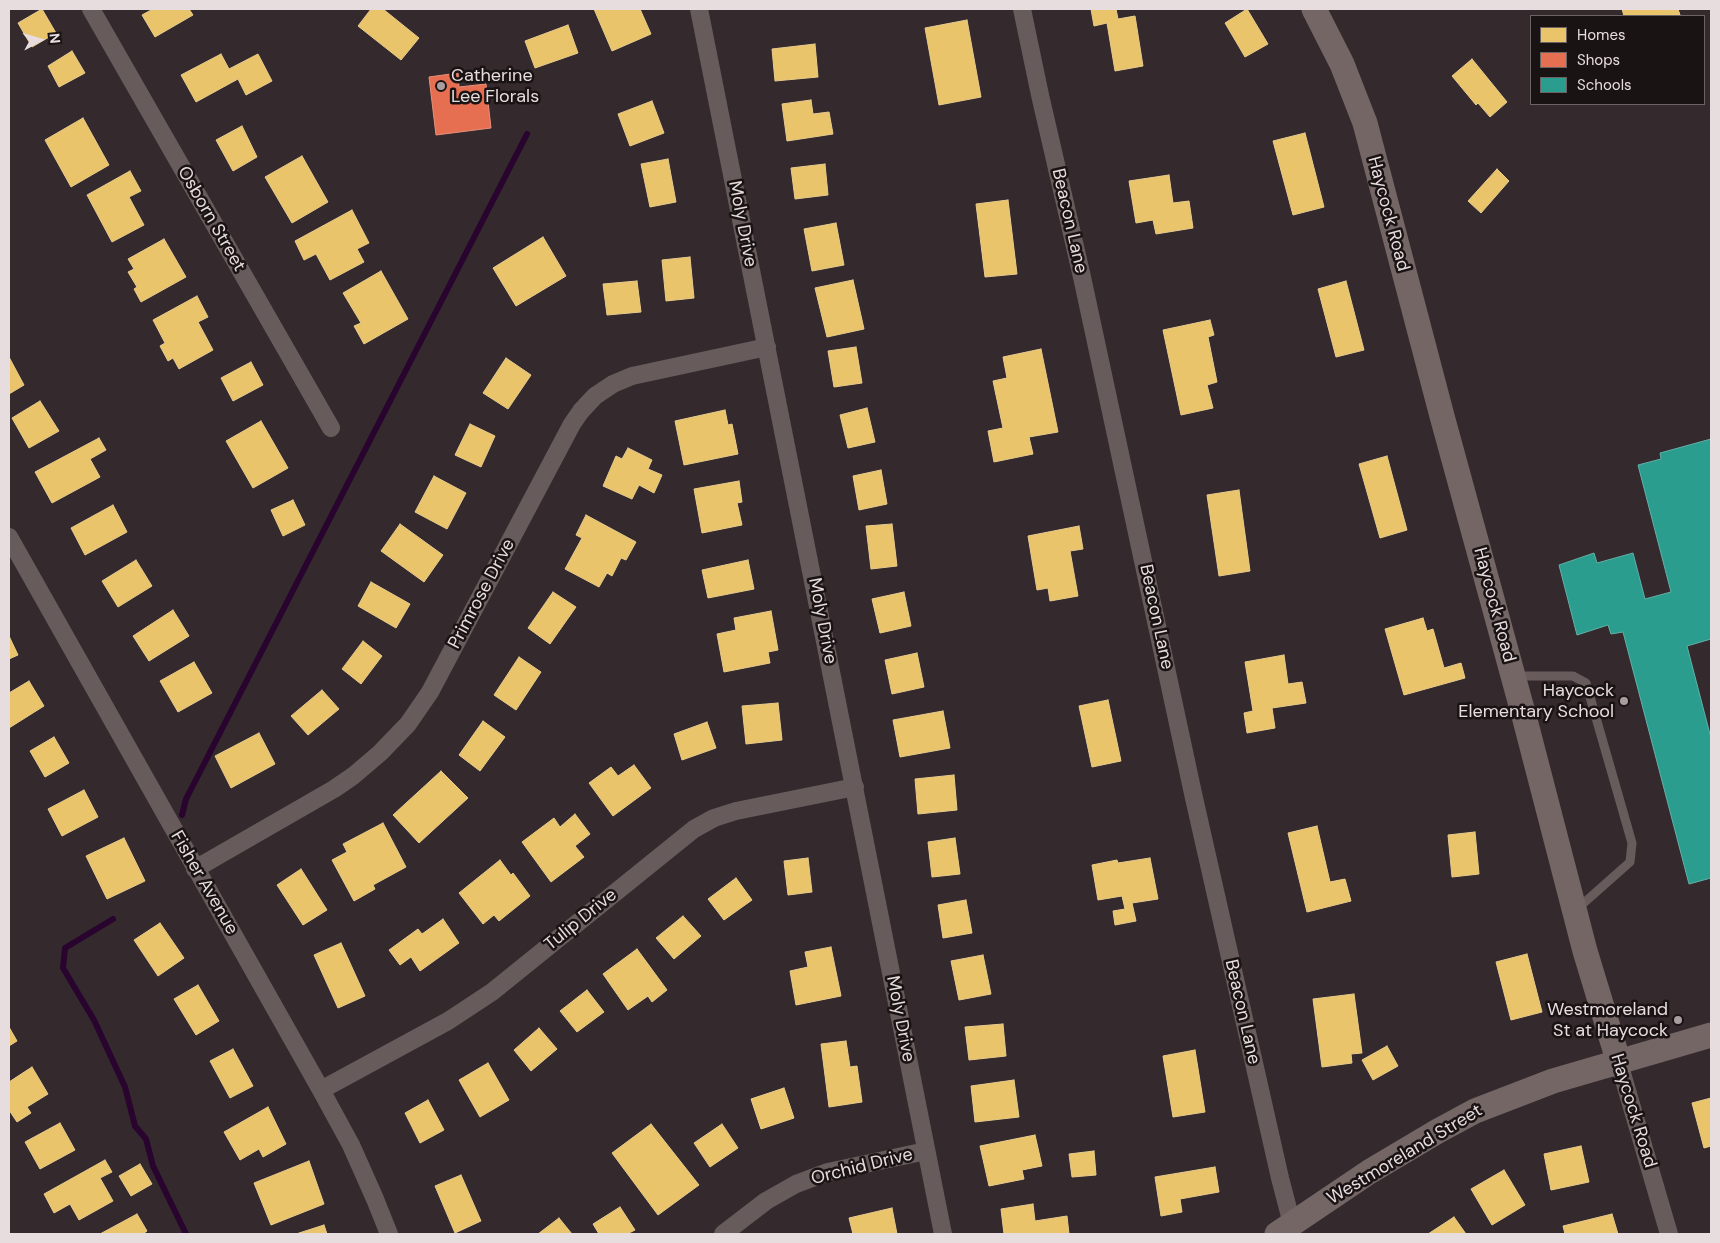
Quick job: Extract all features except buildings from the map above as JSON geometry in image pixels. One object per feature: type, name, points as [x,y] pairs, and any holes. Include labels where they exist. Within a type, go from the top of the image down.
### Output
[{"type":"main road","name":"Haycock Road","points":[[1314,9],[1342,64],[1365,123],[1574,910],[1619,1063]]},
{"type":"main road","name":"Westmoreland Street","points":[[1284,1229],[1369,1172],[1475,1111],[1554,1081],[1711,1035]]},
{"type":"street","name":"Osborn Street","points":[[91,9],[331,428]]},
{"type":"street","name":"Moly Drive","points":[[700,9],[943,1234]]},
{"type":"street","name":"Beacon Lane","points":[[1022,9],[1196,807],[1280,1178],[1284,1229]]},
{"type":"street","name":"Primrose Drive","points":[[195,869],[340,785],[380,753],[408,724],[430,692],[572,424],[595,396],[612,384],[632,376],[766,347]]},
{"type":"street","name":"Fisher Avenue","points":[[9,537],[351,1145],[389,1234]]},
{"type":"street","name":"Tulip Drive","points":[[321,1090],[448,1021],[492,992],[694,829],[714,818],[736,811],[855,787]]},
{"type":"street","name":"Haycock Road","points":[[1619,1063],[1669,1234]]},
{"type":"street","name":"Orchid Drive","points":[[723,1234],[766,1201],[796,1184],[828,1172],[926,1151]]},
{"type":"lane","points":[[1513,676],[1573,676],[1586,683],[1632,843],[1630,862],[1574,910]]},
{"type":"waterway","points":[[182,815],[186,799],[527,134]]},
{"type":"waterway","points":[[113,919],[65,948],[63,968],[94,1020],[125,1087],[135,1126],[146,1139],[153,1166],[186,1234]]},
{"type":"place","name":"Catherine Lee Florals","points":[[441,86]]},
{"type":"place","name":"Haycock Elementary School","points":[[1624,701]]},
{"type":"place","name":"Westmoreland St at Haycock","points":[[1678,1020]]}]
